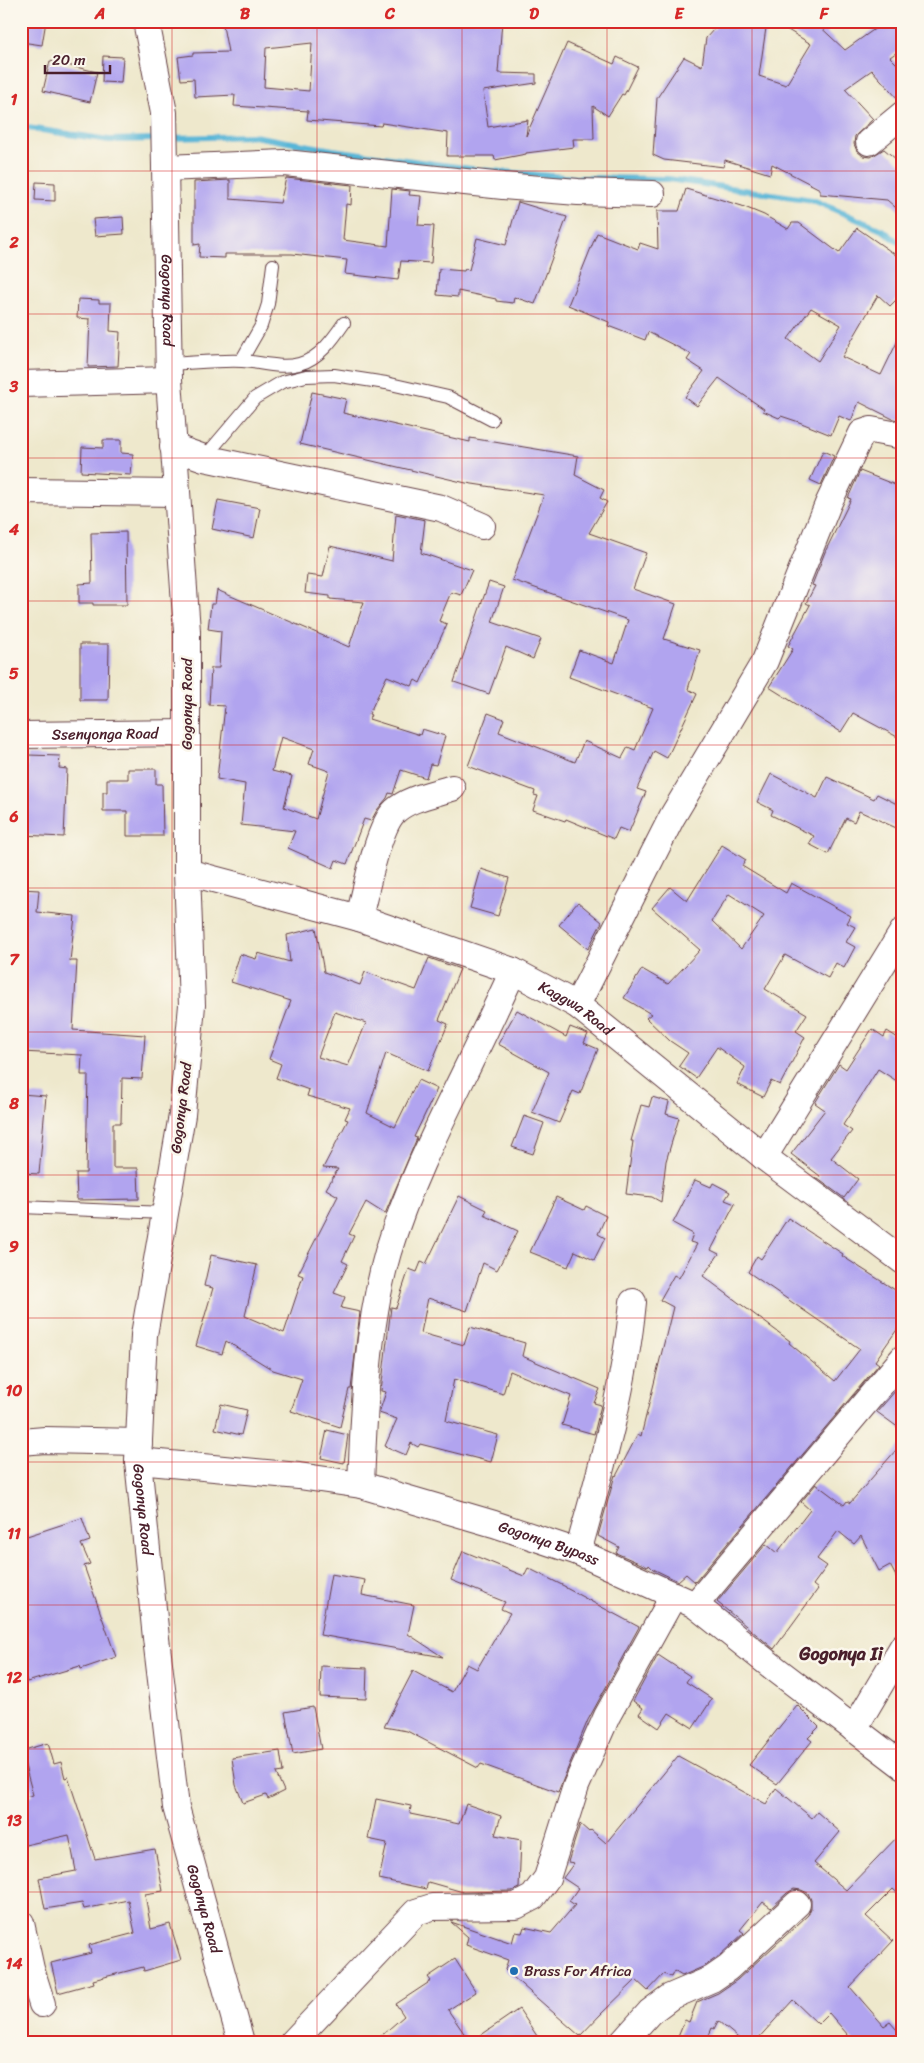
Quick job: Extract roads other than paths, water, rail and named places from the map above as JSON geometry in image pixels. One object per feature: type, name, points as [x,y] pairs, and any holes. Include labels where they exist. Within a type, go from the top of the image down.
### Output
[{"type":"street","name":"Gogonya Road","points":[[146,21],[164,113],[169,372],[187,631],[187,872],[192,1005],[182,1115],[144,1335],[139,1452],[156,1638],[176,1807],[241,2042]]},
{"type":"street","points":[[869,142],[903,114]]},
{"type":"street","points":[[164,165],[285,163],[503,186],[578,192],[652,194]]},
{"type":"street","points":[[21,384],[169,372]]},
{"type":"street","points":[[577,1005],[672,817],[765,661],[828,504],[862,433],[871,430],[903,436]]},
{"type":"street","points":[[173,446],[204,458],[441,508],[482,526]]},
{"type":"street","points":[[21,490],[176,493]]},
{"type":"street","name":"Ssenyonga Road","points":[[21,735],[187,733]]},
{"type":"street","points":[[359,918],[377,849],[390,817],[406,804],[452,788]]},
{"type":"street","name":"Kaggwa Road","points":[[187,872],[359,918],[513,971],[577,1005],[764,1157],[903,1261]]},
{"type":"street","points":[[764,1157],[903,930]]},
{"type":"street","points":[[361,1485],[363,1414],[368,1363],[388,1253],[401,1214],[430,1144],[513,971]]},
{"type":"street","points":[[578,1552],[617,1399],[633,1302]]},
{"type":"street","points":[[293,2042],[416,1912],[432,1907],[516,1906],[525,1903],[541,1888],[547,1878],[576,1786],[607,1716],[685,1600],[903,1358]]},
{"type":"street","name":"Gogonya Bypass","points":[[21,1442],[45,1440],[361,1485],[494,1524],[578,1552],[685,1600],[903,1766]]},
{"type":"street","points":[[854,1729],[903,1646]]},
{"type":"street","points":[[623,2042],[650,2012],[670,1997],[712,1979],[728,1968],[797,1904]]},
{"type":"street","points":[[21,1924],[31,1969],[42,2004]]},
{"type":"lane","points":[[240,361],[260,326],[268,304],[273,265]]},
{"type":"lane","points":[[169,372],[240,361],[287,365],[300,364],[329,344],[344,323]]},
{"type":"lane","points":[[204,458],[255,398],[282,382],[306,376],[334,375],[386,383],[448,397],[492,420]]},
{"type":"lane","points":[[21,1207],[165,1213]]},
{"type":"waterway","points":[[21,127],[109,140],[158,139]]},
{"type":"waterway","points":[[170,138],[254,136],[333,150],[478,170],[575,178],[668,179],[813,200],[884,231],[903,246]]},
{"type":"place","name":"Brass For Africa","points":[[514,1971]]},
{"type":"district","name":"Gogonya Ii","points":[[841,1654]]}]
